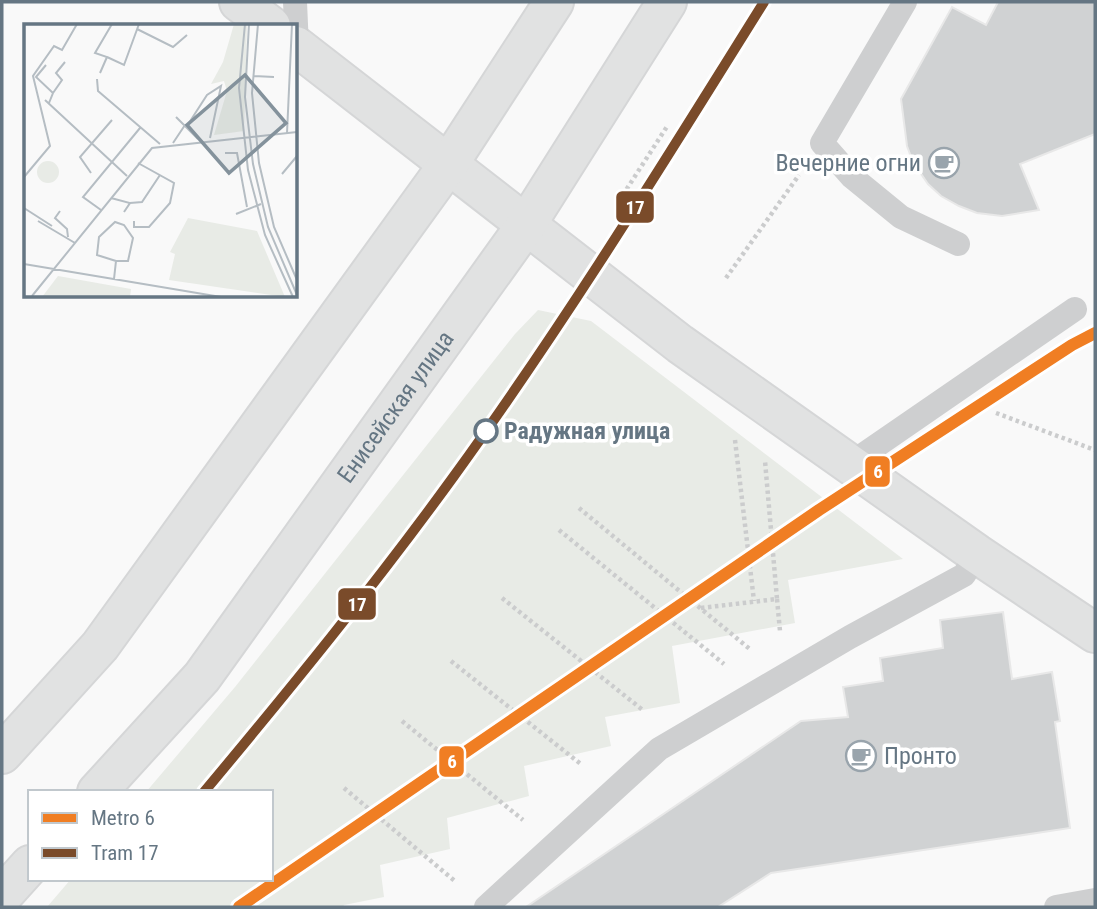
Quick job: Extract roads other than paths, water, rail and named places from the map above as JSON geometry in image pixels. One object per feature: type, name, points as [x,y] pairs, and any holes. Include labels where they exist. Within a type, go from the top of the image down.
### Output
[{"type":"main road","points":[[239,2],[267,24]]},
{"type":"main road","points":[[2,754],[100,646],[448,165],[554,2]]},
{"type":"main road","name":"Енисейская улица","points":[[99,790],[202,677],[526,225],[667,2]]},
{"type":"main road","points":[[298,48],[680,344],[977,554],[1095,633]]},
{"type":"main road","points":[[2,896],[28,867]]},
{"type":"lane","points":[[291,24],[296,2]]},
{"type":"lane","points":[[905,2],[822,143],[852,177],[901,217],[958,244]]},
{"type":"lane","points":[[850,464],[1075,309]]},
{"type":"lane","points":[[486,907],[659,749],[850,637],[964,575],[977,554]]},
{"type":"lane","points":[[1056,907],[1095,900]]},
{"type":"metro line","name":"6","points":[[239,907],[819,510],[1072,345],[1095,333]]},
{"type":"tram line","name":"17","points":[[206,790],[363,597],[495,418],[613,242],[764,2]]},
{"type":"place","name":"Вечерние огни","points":[[944,163]]},
{"type":"place","name":"Радужная улица","points":[[486,431]]},
{"type":"place","name":"Пронто","points":[[861,756]]}]
